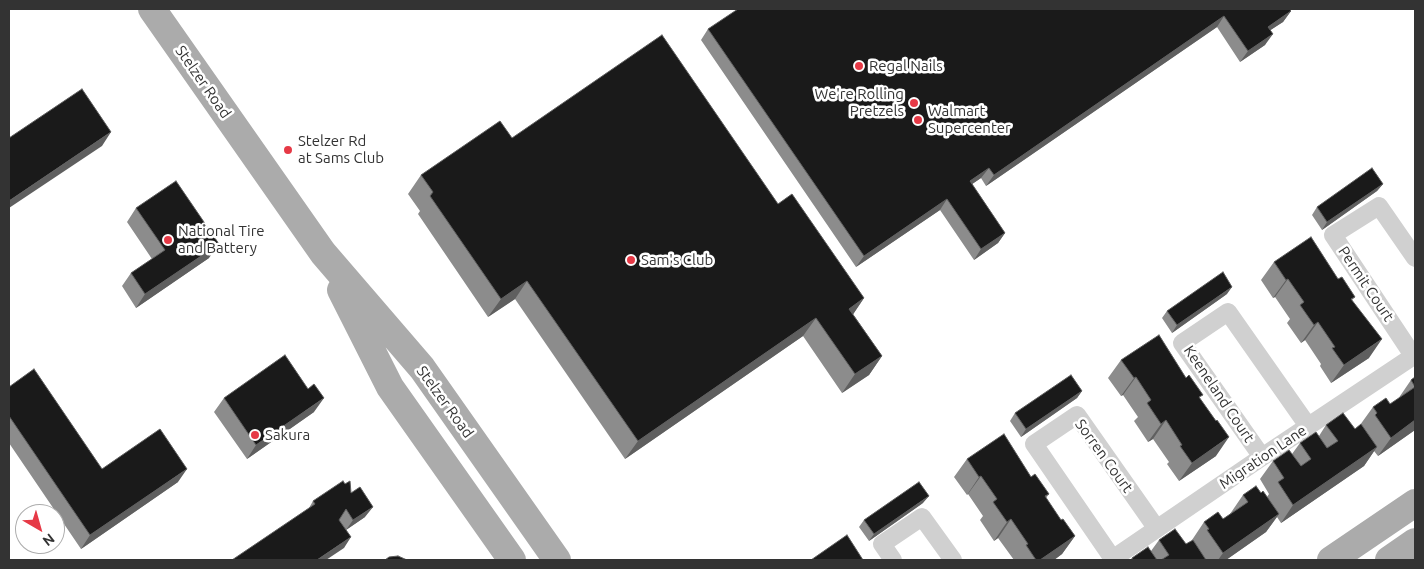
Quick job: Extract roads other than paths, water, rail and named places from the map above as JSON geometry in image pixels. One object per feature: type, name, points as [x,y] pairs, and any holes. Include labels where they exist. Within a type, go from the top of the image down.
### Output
[{"type":"main road","name":"Stelzer Road","points":[[152,9],[322,253],[422,368],[557,560]]},
{"type":"main road","name":"Stelzer Road","points":[[322,253],[390,387],[512,560]]},
{"type":"main road","points":[[1332,560],[1415,503]]},
{"type":"street","name":"Permit Court","points":[[1414,356],[1333,235],[1378,206],[1415,258]]},
{"type":"street","name":"Keeneland Court","points":[[1262,457],[1182,343],[1228,312],[1308,426]]},
{"type":"street","name":"Migration Lane","points":[[1112,560],[1414,356]]},
{"type":"street","name":"Sorren Court","points":[[1112,560],[1034,444],[1077,415],[1156,529]]},
{"type":"street","points":[[893,560],[882,544],[922,517],[952,560]]},
{"type":"street","points":[[1388,523],[1407,551]]},
{"type":"place","name":"Regal Nails","points":[[859,66]]},
{"type":"place","name":"We're Rolling Pretzels","points":[[914,103]]},
{"type":"place","name":"Walmart Supercenter","points":[[918,120]]},
{"type":"place","name":"Stelzer Rd at Sams Club","points":[[288,150]]},
{"type":"place","name":"National Tire and Battery","points":[[168,240]]},
{"type":"place","name":"Sam's Club","points":[[631,260]]},
{"type":"place","name":"Sakura","points":[[255,435]]}]
